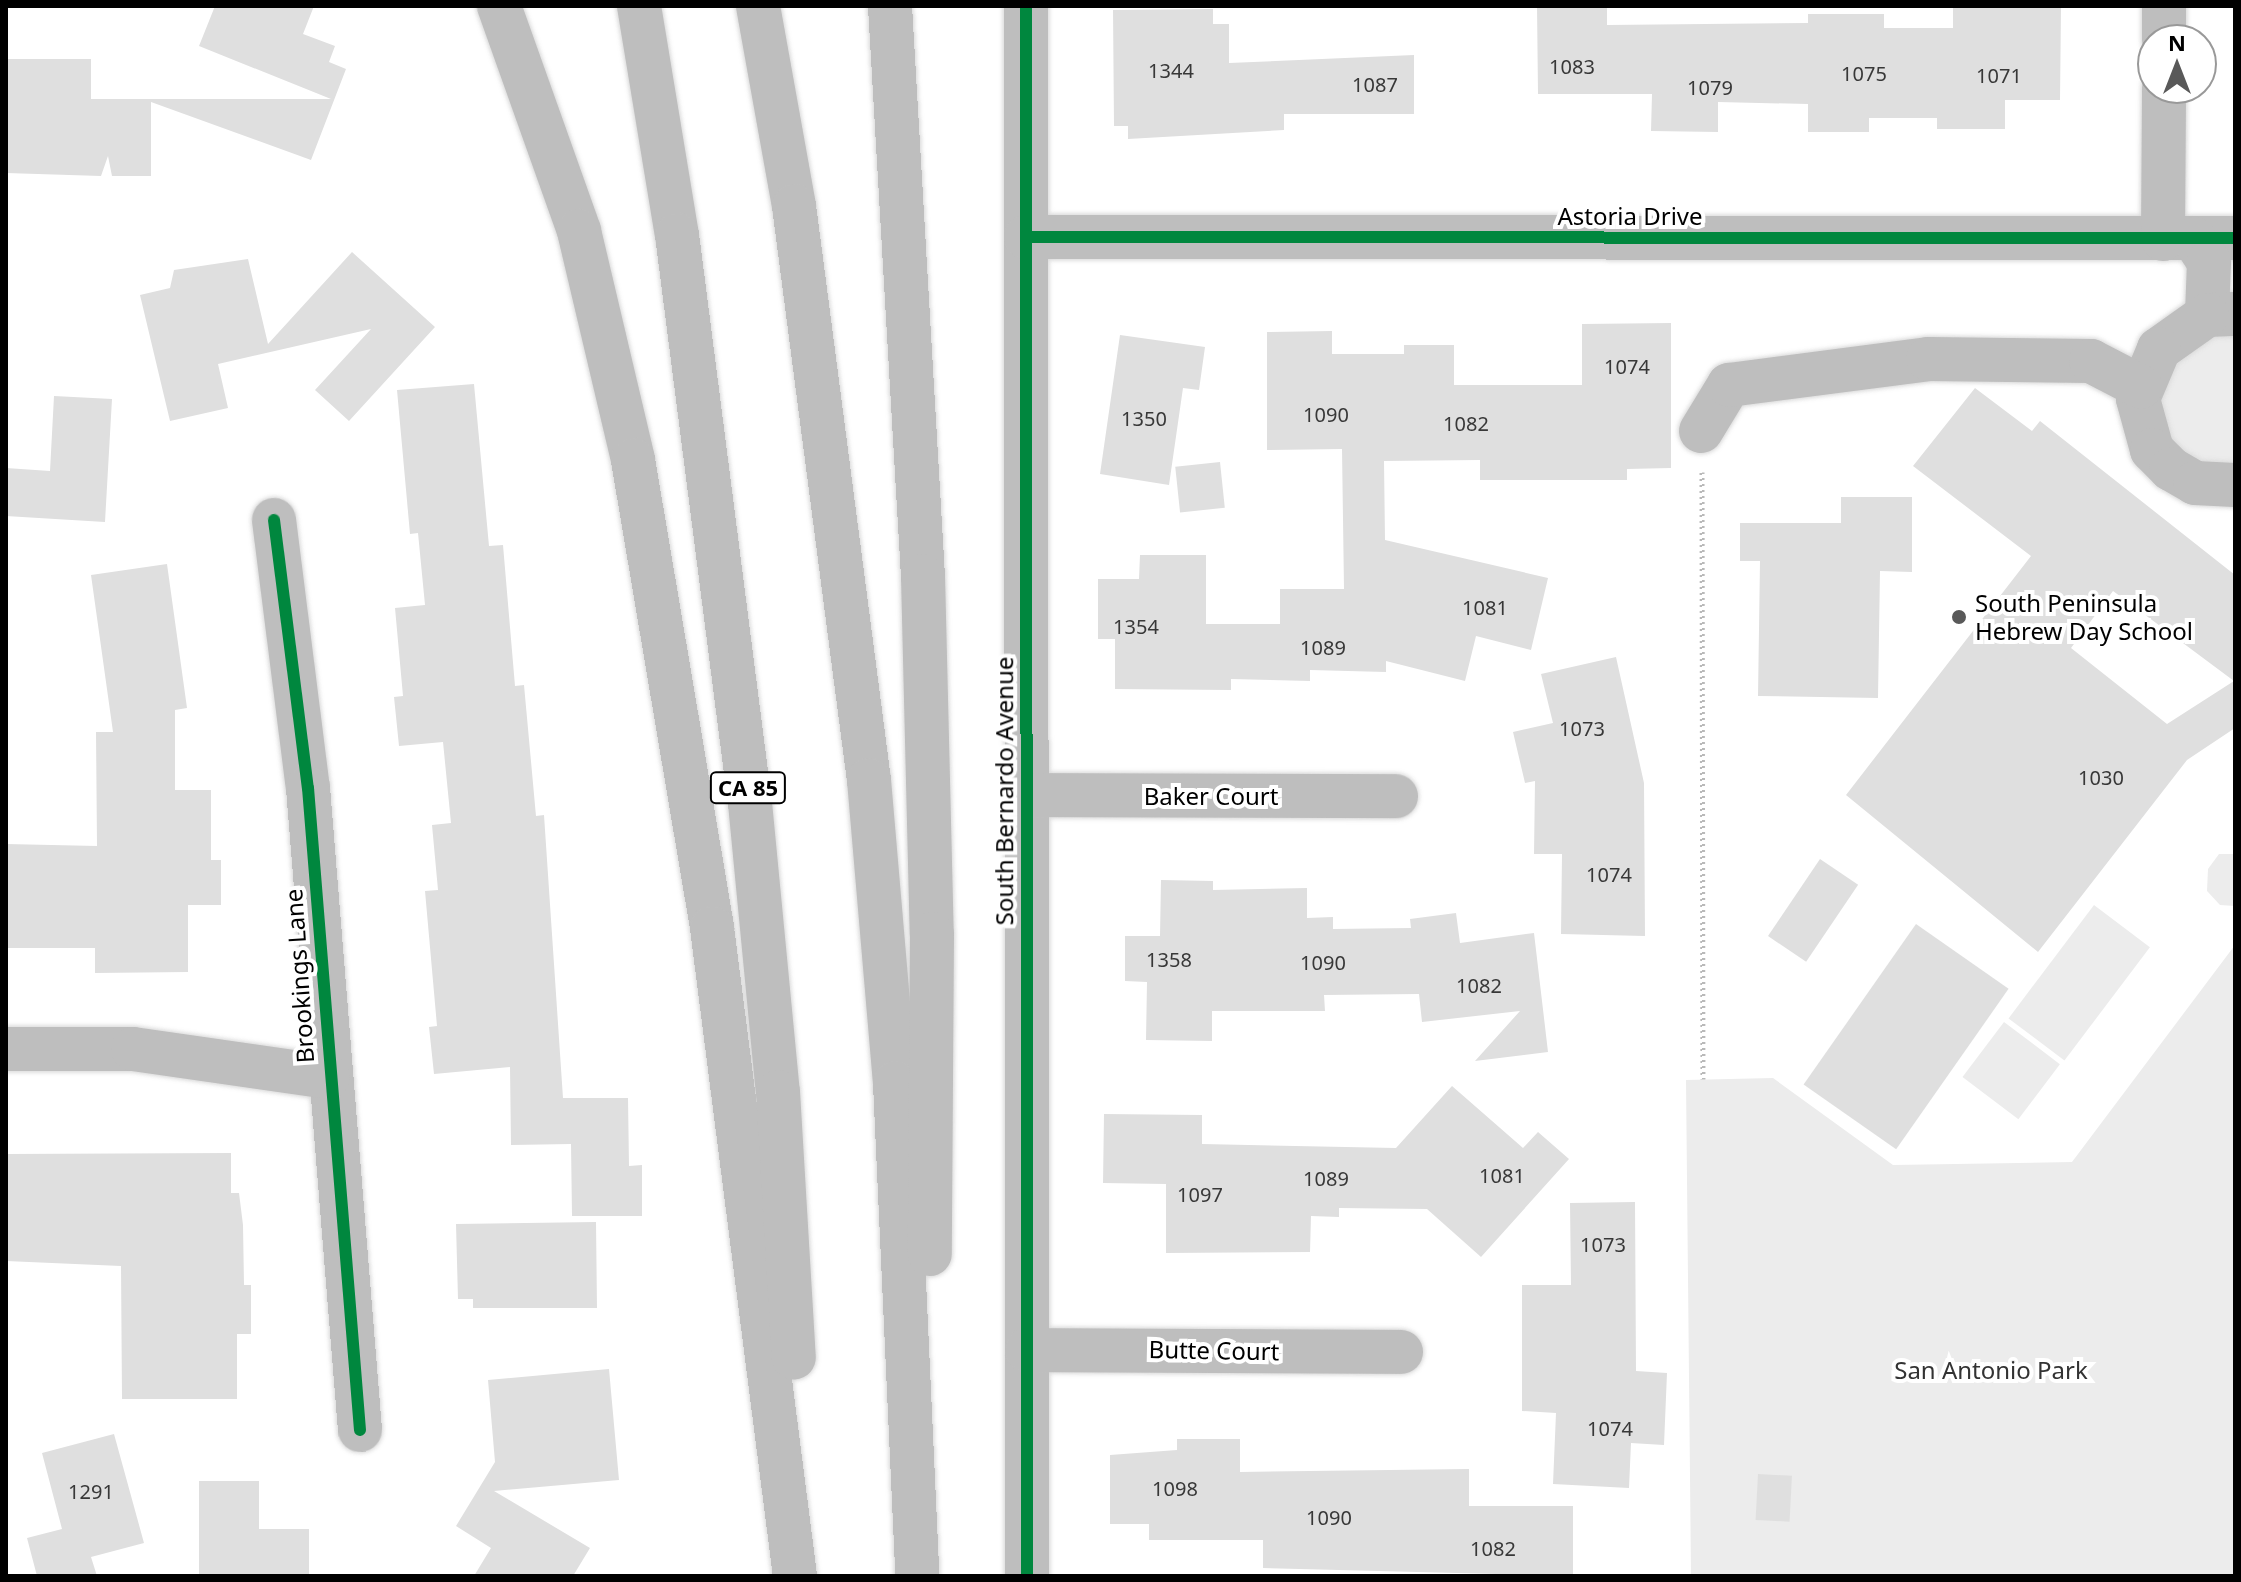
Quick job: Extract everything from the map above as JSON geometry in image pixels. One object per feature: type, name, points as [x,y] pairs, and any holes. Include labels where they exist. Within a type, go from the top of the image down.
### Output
[{"type":"main road","points":[[499,6],[579,231],[633,460],[712,928],[795,1576]]},
{"type":"main road","name":"CA 85","points":[[639,6],[679,251],[750,803],[778,1092],[801,1576]]},
{"type":"main road","points":[[758,6],[803,266],[869,780],[895,1083],[919,1576]]},
{"type":"main road","points":[[890,6],[911,300],[932,934],[919,1576]]},
{"type":"main road","name":"South Bernardo Avenue","points":[[1026,6],[1027,1576]]},
{"type":"main road","points":[[2167,104],[2197,239],[2209,262],[2221,314],[2159,349],[2141,387],[2141,425],[2152,450],[2195,483],[2235,485]]},
{"type":"main road","name":"Astoria Drive","points":[[1026,237],[2197,239]]},
{"type":"main road","points":[[1701,431],[1729,385],[1928,359],[2091,361],[2141,387]]},
{"type":"main road","name":"Brookings Lane","points":[[274,520],[308,788],[328,1077],[350,1263],[360,1430]]},
{"type":"main road","name":"Baker Court","points":[[1026,795],[1396,796]]},
{"type":"main road","name":"Brookings Lane","points":[[6,1049],[133,1049],[328,1077]]},
{"type":"main road","name":"Butte Court","points":[[1027,1350],[1401,1352]]},
{"type":"path","points":[[1701,431],[1703,1079]]},
{"type":"green space","points":[[2214,337],[2235,337],[2235,469],[2195,463],[2165,433],[2160,393],[2165,374],[2195,344]]},
{"type":"green space","points":[[2219,854],[2235,854],[2235,906],[2220,905],[2207,891],[2208,869]]},
{"type":"green space","points":[[2094,905],[2150,947],[2064,1061],[2009,1018]]},
{"type":"green space","name":"San Antonio Park","points":[[2235,945],[2235,1576],[1691,1576],[1686,1080],[1773,1078],[1893,1165],[2072,1162]]},
{"type":"green space","points":[[2004,1022],[2060,1064],[2018,1119],[1962,1077]]},
{"type":"building","points":[[215,6],[314,6],[303,34],[335,46],[329,62],[346,69],[311,160],[151,102],[151,176],[112,176],[108,156],[101,176],[6,173],[6,59],[91,59],[91,99],[331,99],[199,46]]},
{"type":"building","points":[[1537,6],[1607,6],[1607,25],[1808,23],[1808,14],[1884,14],[1884,28],[1953,28],[1953,6],[2061,6],[2060,100],[2005,100],[2005,129],[1937,129],[1937,118],[1869,118],[1869,132],[1808,132],[1808,104],[1718,102],[1718,132],[1651,131],[1652,94],[1538,94]]},
{"type":"building","points":[[1213,9],[1213,24],[1229,24],[1229,63],[1414,55],[1414,114],[1284,114],[1284,130],[1128,139],[1128,126],[1114,126],[1113,10]]},
{"type":"building","points":[[352,252],[435,327],[349,421],[315,390],[371,329],[218,364],[228,408],[170,421],[140,295],[170,288],[174,270],[248,259],[268,344]]},
{"type":"building","points":[[1671,323],[1671,468],[1627,469],[1627,480],[1480,480],[1480,460],[1384,461],[1385,540],[1548,578],[1531,650],[1476,636],[1465,681],[1386,661],[1386,672],[1310,670],[1310,681],[1231,679],[1231,690],[1115,689],[1115,639],[1098,639],[1098,579],[1139,579],[1140,555],[1206,555],[1206,624],[1280,624],[1280,589],[1344,589],[1342,449],[1267,450],[1267,332],[1332,331],[1332,354],[1404,354],[1404,345],[1454,345],[1454,385],[1582,385],[1582,324]]},
{"type":"building","points":[[1120,335],[1205,347],[1199,390],[1183,388],[1169,485],[1100,474]]},
{"type":"building","points":[[474,384],[489,546],[503,545],[515,686],[524,685],[536,816],[544,815],[563,1098],[628,1098],[629,1166],[642,1165],[642,1216],[572,1216],[571,1144],[511,1145],[510,1067],[434,1074],[429,1027],[437,1026],[425,891],[438,890],[432,825],[451,823],[443,742],[399,746],[394,697],[403,696],[395,608],[425,605],[418,533],[410,534],[397,390]]},
{"type":"building","name":"South Peninsula Hebrew Day School","points":[[1975,388],[2032,431],[2040,421],[2235,575],[2235,728],[2187,760],[2038,952],[1846,795],[2031,556],[1913,466]],"holes":[[[2113,591],[2234,681],[2167,724],[2071,648]]]},
{"type":"building","points":[[54,396],[112,399],[105,522],[6,516],[6,468],[50,471]]},
{"type":"building","points":[[1220,462],[1225,508],[1180,512],[1175,467]]},
{"type":"building","points":[[1841,497],[1912,497],[1912,572],[1880,571],[1878,698],[1758,696],[1760,561],[1740,561],[1740,523],[1841,523]]},
{"type":"building","points":[[167,564],[187,708],[175,710],[175,790],[211,790],[211,860],[221,860],[221,905],[188,905],[188,972],[95,973],[95,948],[6,948],[6,844],[97,846],[96,732],[113,732],[91,575]]},
{"type":"building","points":[[1616,657],[1644,783],[1645,936],[1561,934],[1562,854],[1534,854],[1535,781],[1525,783],[1513,732],[1553,723],[1541,674]]},
{"type":"building","points":[[1820,859],[1858,885],[1806,962],[1768,936]]},
{"type":"building","points":[[1161,880],[1213,881],[1213,890],[1307,888],[1307,918],[1333,917],[1333,929],[1411,928],[1410,919],[1456,913],[1460,943],[1534,933],[1548,1052],[1475,1061],[1520,1011],[1422,1022],[1419,994],[1324,995],[1325,1011],[1212,1011],[1212,1041],[1146,1040],[1147,982],[1125,981],[1125,936],[1160,936]]},
{"type":"building","points":[[1916,924],[2009,989],[1896,1149],[1804,1085]]},
{"type":"building","points":[[1452,1086],[1523,1148],[1538,1132],[1569,1159],[1481,1257],[1427,1209],[1339,1208],[1339,1217],[1311,1216],[1310,1252],[1166,1253],[1166,1184],[1103,1183],[1104,1114],[1202,1115],[1202,1144],[1396,1148]]},
{"type":"building","points":[[231,1153],[231,1193],[239,1193],[243,1225],[244,1285],[251,1285],[251,1334],[237,1334],[237,1399],[122,1399],[121,1266],[6,1261],[6,1154]]},
{"type":"building","points":[[1635,1202],[1636,1371],[1667,1373],[1664,1445],[1631,1443],[1629,1488],[1553,1484],[1556,1413],[1522,1411],[1522,1285],[1571,1285],[1570,1203]]},
{"type":"building","points":[[596,1222],[597,1308],[473,1308],[473,1299],[458,1299],[456,1224]]},
{"type":"building","points":[[609,1369],[619,1480],[494,1491],[590,1548],[573,1576],[474,1576],[491,1548],[456,1526],[495,1462],[488,1380]]},
{"type":"building","points":[[114,1434],[144,1543],[91,1557],[97,1576],[37,1576],[27,1538],[62,1529],[42,1453]]},
{"type":"building","points":[[1177,1439],[1240,1439],[1240,1472],[1469,1469],[1469,1506],[1573,1506],[1573,1576],[1263,1568],[1263,1540],[1149,1540],[1149,1524],[1110,1524],[1110,1455],[1177,1450]]},
{"type":"building","points":[[1758,1474],[1792,1476],[1790,1522],[1756,1520]]},
{"type":"building","points":[[199,1481],[259,1481],[259,1529],[309,1529],[309,1576],[199,1576]]},
{"type":"cycle path","points":[[1026,6],[1027,1576]]},
{"type":"cycle path","points":[[1026,237],[2235,238]]},
{"type":"cycle path","points":[[274,520],[308,788],[360,1430]]},
{"type":"place","name":"South Peninsula Hebrew Day School","points":[[1959,617]]}]
